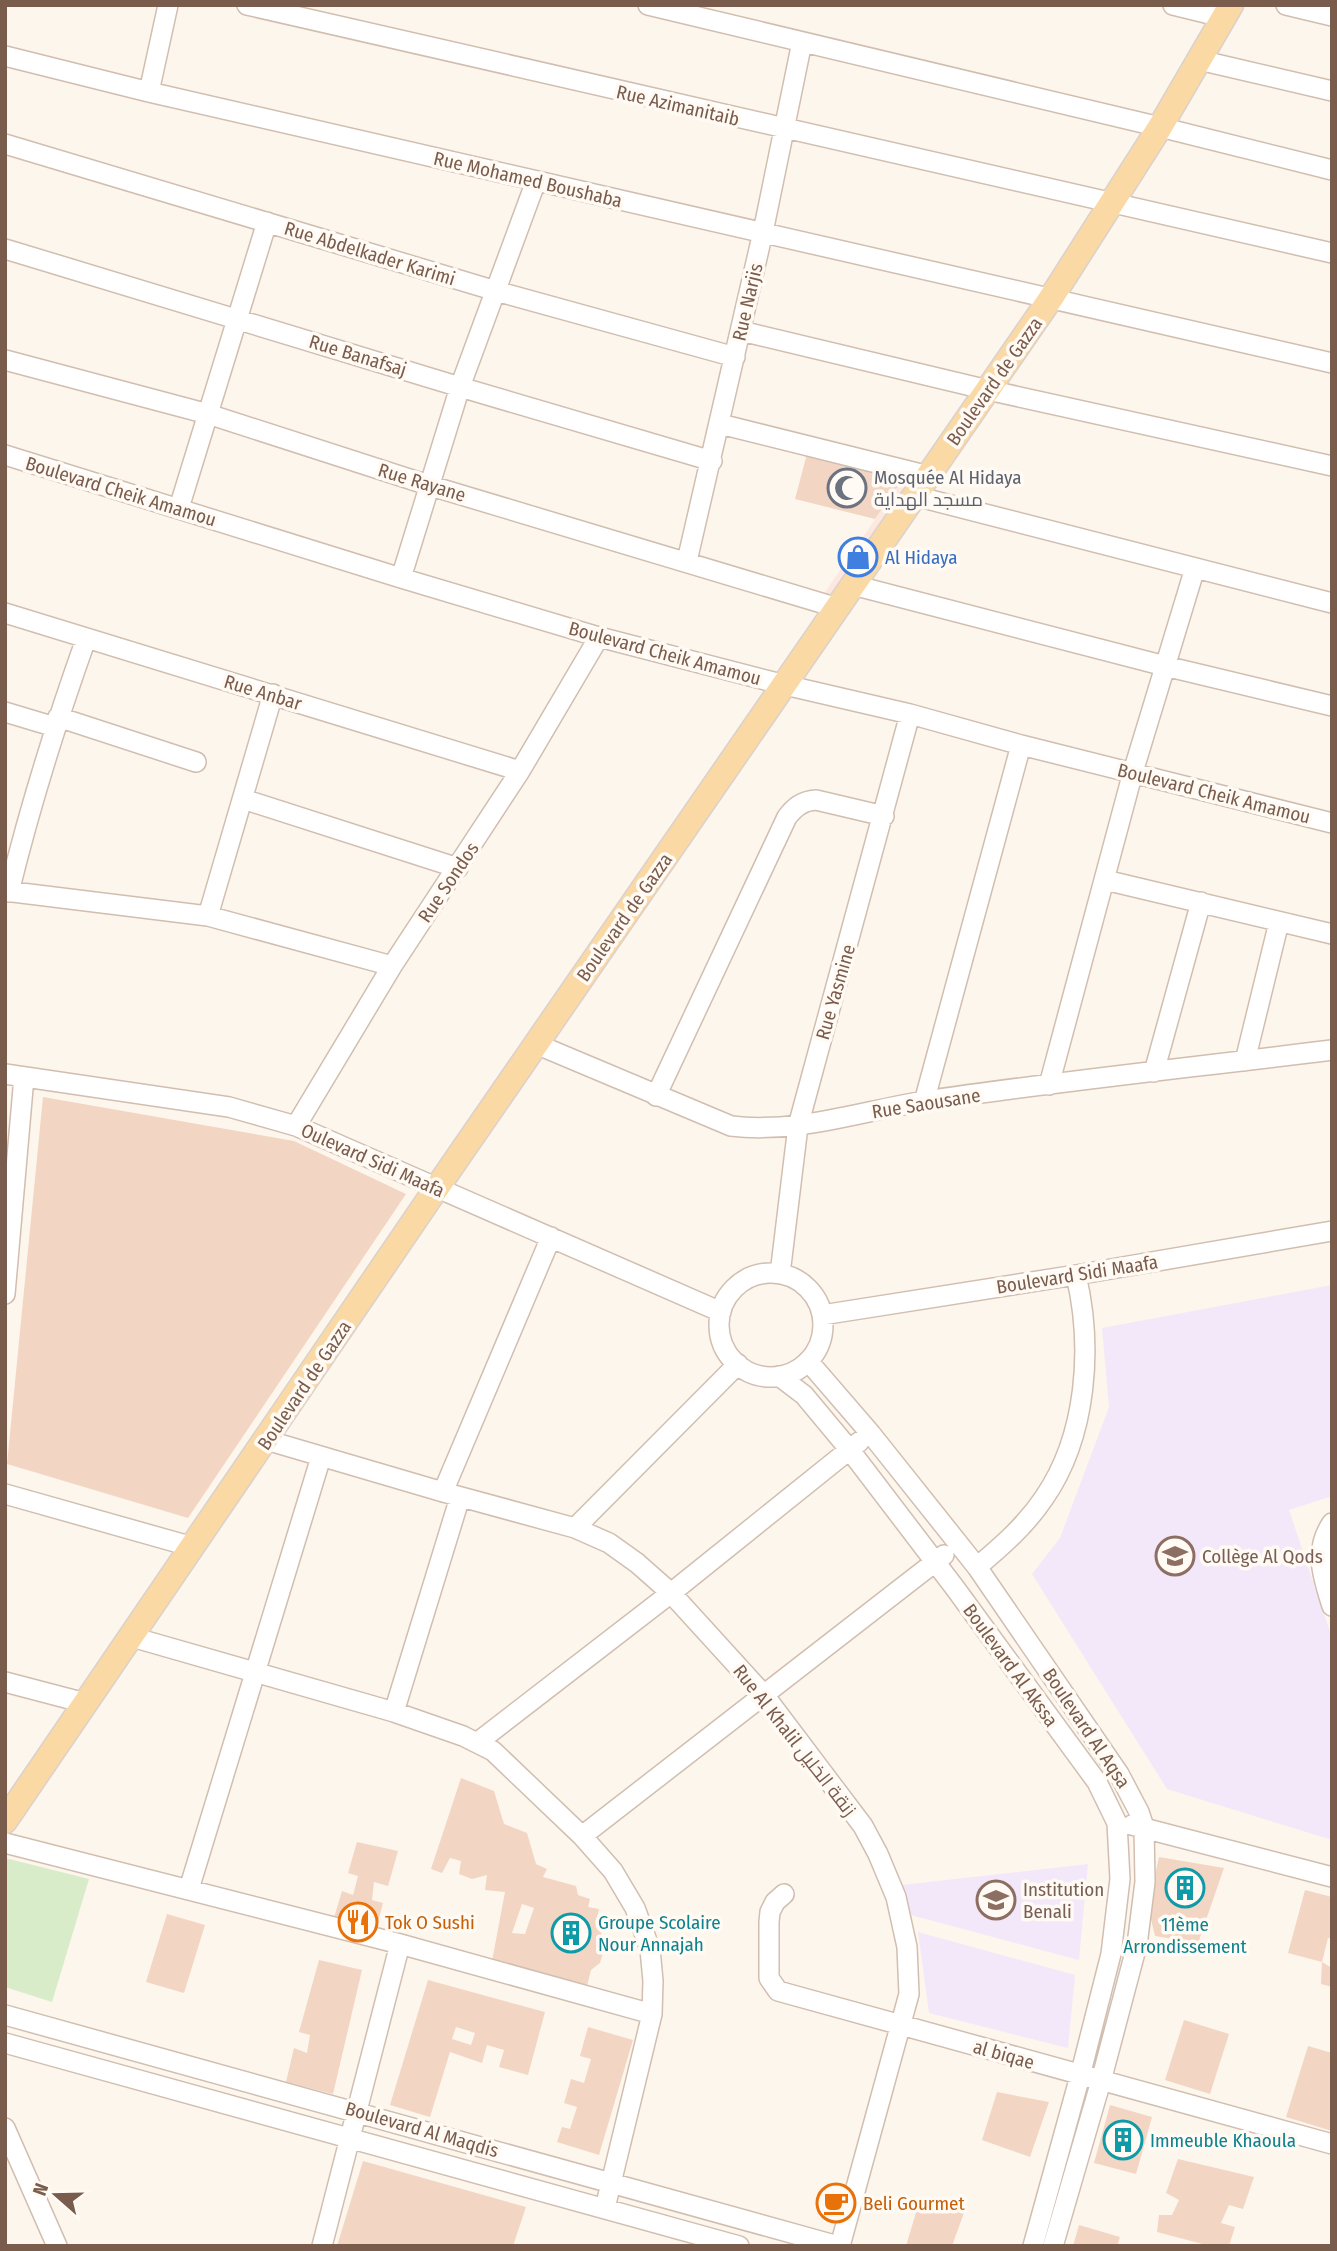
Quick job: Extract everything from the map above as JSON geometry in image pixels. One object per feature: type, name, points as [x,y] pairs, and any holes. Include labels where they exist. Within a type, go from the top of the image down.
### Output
[{"type":"main road","name":"Boulevard de Gazza","points":[[5,1821],[436,1189],[1051,298],[1160,127],[1227,11]]},
{"type":"street","points":[[149,92],[168,5]]},
{"type":"street","name":"Rue Azimanitaib","points":[[247,5],[1332,253]]},
{"type":"street","points":[[649,5],[1332,170]]},
{"type":"street","points":[[1173,5],[1227,11]]},
{"type":"street","points":[[1286,5],[1332,16]]},
{"type":"street","name":"Rue Narjis","points":[[687,561],[763,232],[802,42]]},
{"type":"street","name":"Rue Mohamed Boushaba","points":[[5,56],[149,92],[1332,363]]},
{"type":"street","points":[[1199,60],[1332,91]]},
{"type":"street","name":"Rue Abdelkader Karimi","points":[[5,144],[496,291],[735,357]]},
{"type":"street","points":[[401,578],[460,387],[536,181]]},
{"type":"street","points":[[179,508],[267,222]]},
{"type":"street","name":"Rue Banafsaj","points":[[5,249],[712,461]]},
{"type":"street","points":[[741,331],[988,390],[1332,466]]},
{"type":"street","name":"Rue Rayane","points":[[5,360],[208,414],[428,485],[838,608]]},
{"type":"street","points":[[720,424],[929,476]]},
{"type":"street","name":"Boulevard Cheik Amamou","points":[[5,455],[401,578],[599,636],[1332,823]]},
{"type":"street","points":[[915,496],[1332,603]]},
{"type":"street","points":[[1049,1085],[1133,772],[1195,568]]},
{"type":"street","points":[[853,585],[1165,666],[1332,706]]},
{"type":"street","name":"Rue Anbar","points":[[5,613],[520,771]]},
{"type":"street","name":"Rue Sondos","points":[[296,1126],[392,966],[520,771],[599,636]]},
{"type":"street","points":[[86,639],[57,722],[7,892],[208,916],[392,966]]},
{"type":"street","points":[[208,916],[273,694]]},
{"type":"street","points":[[5,712],[57,722],[196,762]]},
{"type":"street","name":"Rue Yasmine","points":[[780,1274],[798,1126],[910,714]]},
{"type":"street","points":[[924,1101],[1021,745]]},
{"type":"street","points":[[243,799],[457,868]]},
{"type":"street","points":[[656,1096],[793,809],[807,801],[816,800],[884,816]]},
{"type":"street","points":[[1105,880],[1332,934]]},
{"type":"street","points":[[1154,1072],[1201,902]]},
{"type":"street","points":[[1245,1061],[1279,922]]},
{"type":"street","name":"Rue Saousane","points":[[536,1044],[731,1126],[757,1128],[798,1126],[924,1101],[1332,1049]]},
{"type":"street","points":[[5,1294],[15,1075]]},
{"type":"street","name":"Oulevard Sidi Maafa","points":[[15,1075],[229,1107],[296,1126],[721,1312]]},
{"type":"street","name":"Boulevard Sidi Maafa","points":[[822,1315],[1332,1231]]},
{"type":"street","points":[[394,1712],[452,1495],[551,1237]]},
{"type":"street","points":[[780,1274],[804,1285],[815,1298],[822,1315],[821,1336],[808,1361],[794,1371],[779,1376],[752,1373],[728,1354],[722,1341],[721,1312],[727,1298],[743,1282],[757,1275],[780,1274]]},
{"type":"street","points":[[978,1567],[1009,1540],[1034,1511],[1055,1480],[1066,1455],[1079,1408],[1084,1371],[1083,1315],[1076,1275]]},
{"type":"street","name":"Boulevard Al Aqsa","points":[[808,1361],[871,1434],[978,1567],[1119,1774],[1144,1827],[1145,1882],[1139,1937],[1053,2246]]},
{"type":"street","points":[[575,1528],[738,1364]]},
{"type":"street","name":"Boulevard Al Akssa","points":[[779,1376],[804,1395],[935,1562],[1097,1782],[1117,1823],[1120,1879],[1115,1930],[1080,2076],[1033,2246]]},
{"type":"street","points":[[478,1742],[871,1434]]},
{"type":"street","name":"Rue Al Khalil زنقة الخليل","points":[[266,1440],[575,1528],[624,1552],[671,1593],[764,1695],[863,1826],[896,1897],[907,1947],[909,1994],[839,2246]]},
{"type":"street","points":[[189,1889],[321,1457]]},
{"type":"street","points":[[5,1494],[192,1548]]},
{"type":"street","points":[[1332,1523],[1323,1539],[1320,1565],[1332,1606]]},
{"type":"street","points":[[582,1836],[958,1545]]},
{"type":"street","points":[[132,1637],[394,1712],[478,1742],[514,1769],[582,1836],[613,1871],[641,1919],[650,1949],[653,1981],[652,2014],[605,2208]]},
{"type":"street","points":[[5,1682],[85,1703]]},
{"type":"street","points":[[1117,1823],[1144,1827],[1332,1877]]},
{"type":"street","points":[[5,1843],[400,1944],[652,2014]]},
{"type":"street","name":"al biqae","points":[[784,1894],[775,1902],[770,1912],[769,1978],[772,1985],[786,1994],[1332,2144]]},
{"type":"street","points":[[322,2246],[400,1944]]},
{"type":"street","name":"Boulevard Al Maqdis","points":[[5,2015],[356,2110],[839,2246]]},
{"type":"street","name":"Boulevard Al Maqdis","points":[[5,2043],[739,2246]]},
{"type":"street","points":[[5,2127],[57,2246]]},
{"type":"shaded area","name":"Al Hidaya","points":[[905,476],[920,479],[838,599],[823,595]]},
{"type":"shaded area","name":"Collège Al Qods","points":[[1332,1285],[1332,1496],[1289,1510],[1332,1638],[1332,1840],[1167,1789],[1032,1574],[1060,1538],[1109,1407],[1102,1328]]},
{"type":"shaded area","name":"Institution Benali","points":[[1088,1864],[1079,1960],[911,1915],[902,1885]]},
{"type":"shaded area","points":[[918,1932],[1075,1975],[1068,2048],[929,2013]]},
{"type":"green space","points":[[5,1858],[89,1879],[52,2002],[5,1987]]},
{"type":"building","name":"Mosquée Al Hidaya مسجد الهداية","points":[[808,450],[905,476],[875,519],[795,499]]},
{"type":"building","points":[[43,1097],[294,1141],[406,1194],[188,1518],[7,1464]]},
{"type":"building","points":[[461,1778],[494,1791],[504,1824],[527,1833],[536,1864],[547,1869],[543,1877],[576,1886],[578,1895],[590,1899],[588,1907],[599,1909],[596,1924],[606,1942],[600,1963],[591,1970],[587,1986],[492,1961],[505,1892],[485,1890],[487,1875],[472,1879],[459,1874],[461,1861],[450,1858],[442,1873],[431,1869]],"holes":[[[522,1904],[534,1908],[525,1934],[512,1933]]]},
{"type":"building","points":[[357,1842],[398,1851],[388,1886],[374,1882],[372,1900],[383,1903],[375,1933],[333,1921],[342,1891],[353,1895],[358,1876],[348,1873]]},
{"type":"building","name":"11ème Arrondissement","points":[[1159,1857],[1224,1868],[1198,1943],[1155,1936],[1148,1907]]},
{"type":"building","points":[[1305,1890],[1332,1897],[1332,1939],[1328,1938],[1322,1962],[1288,1953]]},
{"type":"building","points":[[167,1914],[205,1925],[184,1993],[146,1982]]},
{"type":"building","points":[[319,1960],[362,1970],[333,2094],[286,2082],[294,2048],[307,2053],[310,2035],[299,2032]]},
{"type":"building","points":[[1322,1962],[1332,1968],[1332,1987],[1321,1984]]},
{"type":"building","points":[[428,1980],[545,2012],[528,2075],[499,2067],[504,2050],[487,2045],[482,2063],[450,2052],[430,2117],[390,2105]],"holes":[[[456,2027],[475,2033],[471,2045],[452,2039]]]},
{"type":"building","points":[[1184,2020],[1229,2034],[1210,2094],[1165,2080]]},
{"type":"building","points":[[588,2027],[633,2040],[599,2155],[557,2142],[562,2127],[570,2129],[577,2107],[564,2103],[571,2079],[584,2083],[591,2059],[580,2056]]},
{"type":"building","points":[[1308,2046],[1332,2053],[1332,2131],[1286,2117]]},
{"type":"building","points":[[997,2092],[1049,2102],[1030,2157],[982,2140]]},
{"type":"building","name":"Immeuble Khaoula","points":[[1110,2105],[1152,2117],[1136,2174],[1094,2163]]},
{"type":"building","points":[[1178,2159],[1254,2177],[1243,2209],[1229,2205],[1221,2223],[1235,2227],[1229,2246],[1210,2246],[1157,2232],[1159,2215],[1172,2215],[1179,2200],[1166,2193]]},
{"type":"building","points":[[363,2161],[526,2207],[513,2246],[337,2246]]},
{"type":"building","points":[[920,2199],[965,2210],[952,2246],[906,2246]]},
{"type":"building","points":[[1079,2225],[1120,2237],[1117,2246],[1073,2246]]},
{"type":"place","name":"Mosquée Al Hidaya مسجد الهداية","points":[[847,488]]},
{"type":"place","name":"Al Hidaya","points":[[858,557]]},
{"type":"place","name":"Collège Al Qods","points":[[1175,1556]]},
{"type":"place","name":"11ème Arrondissement","points":[[1185,1888]]},
{"type":"place","name":"Institution Benali","points":[[996,1900]]},
{"type":"place","name":"Tok O Sushi","points":[[358,1922]]},
{"type":"place","name":"Groupe Scolaire Nour Annajah","points":[[571,1933]]},
{"type":"place","name":"Immeuble Khaoula","points":[[1123,2140]]},
{"type":"place","name":"Beli Gourmet","points":[[836,2203]]}]
